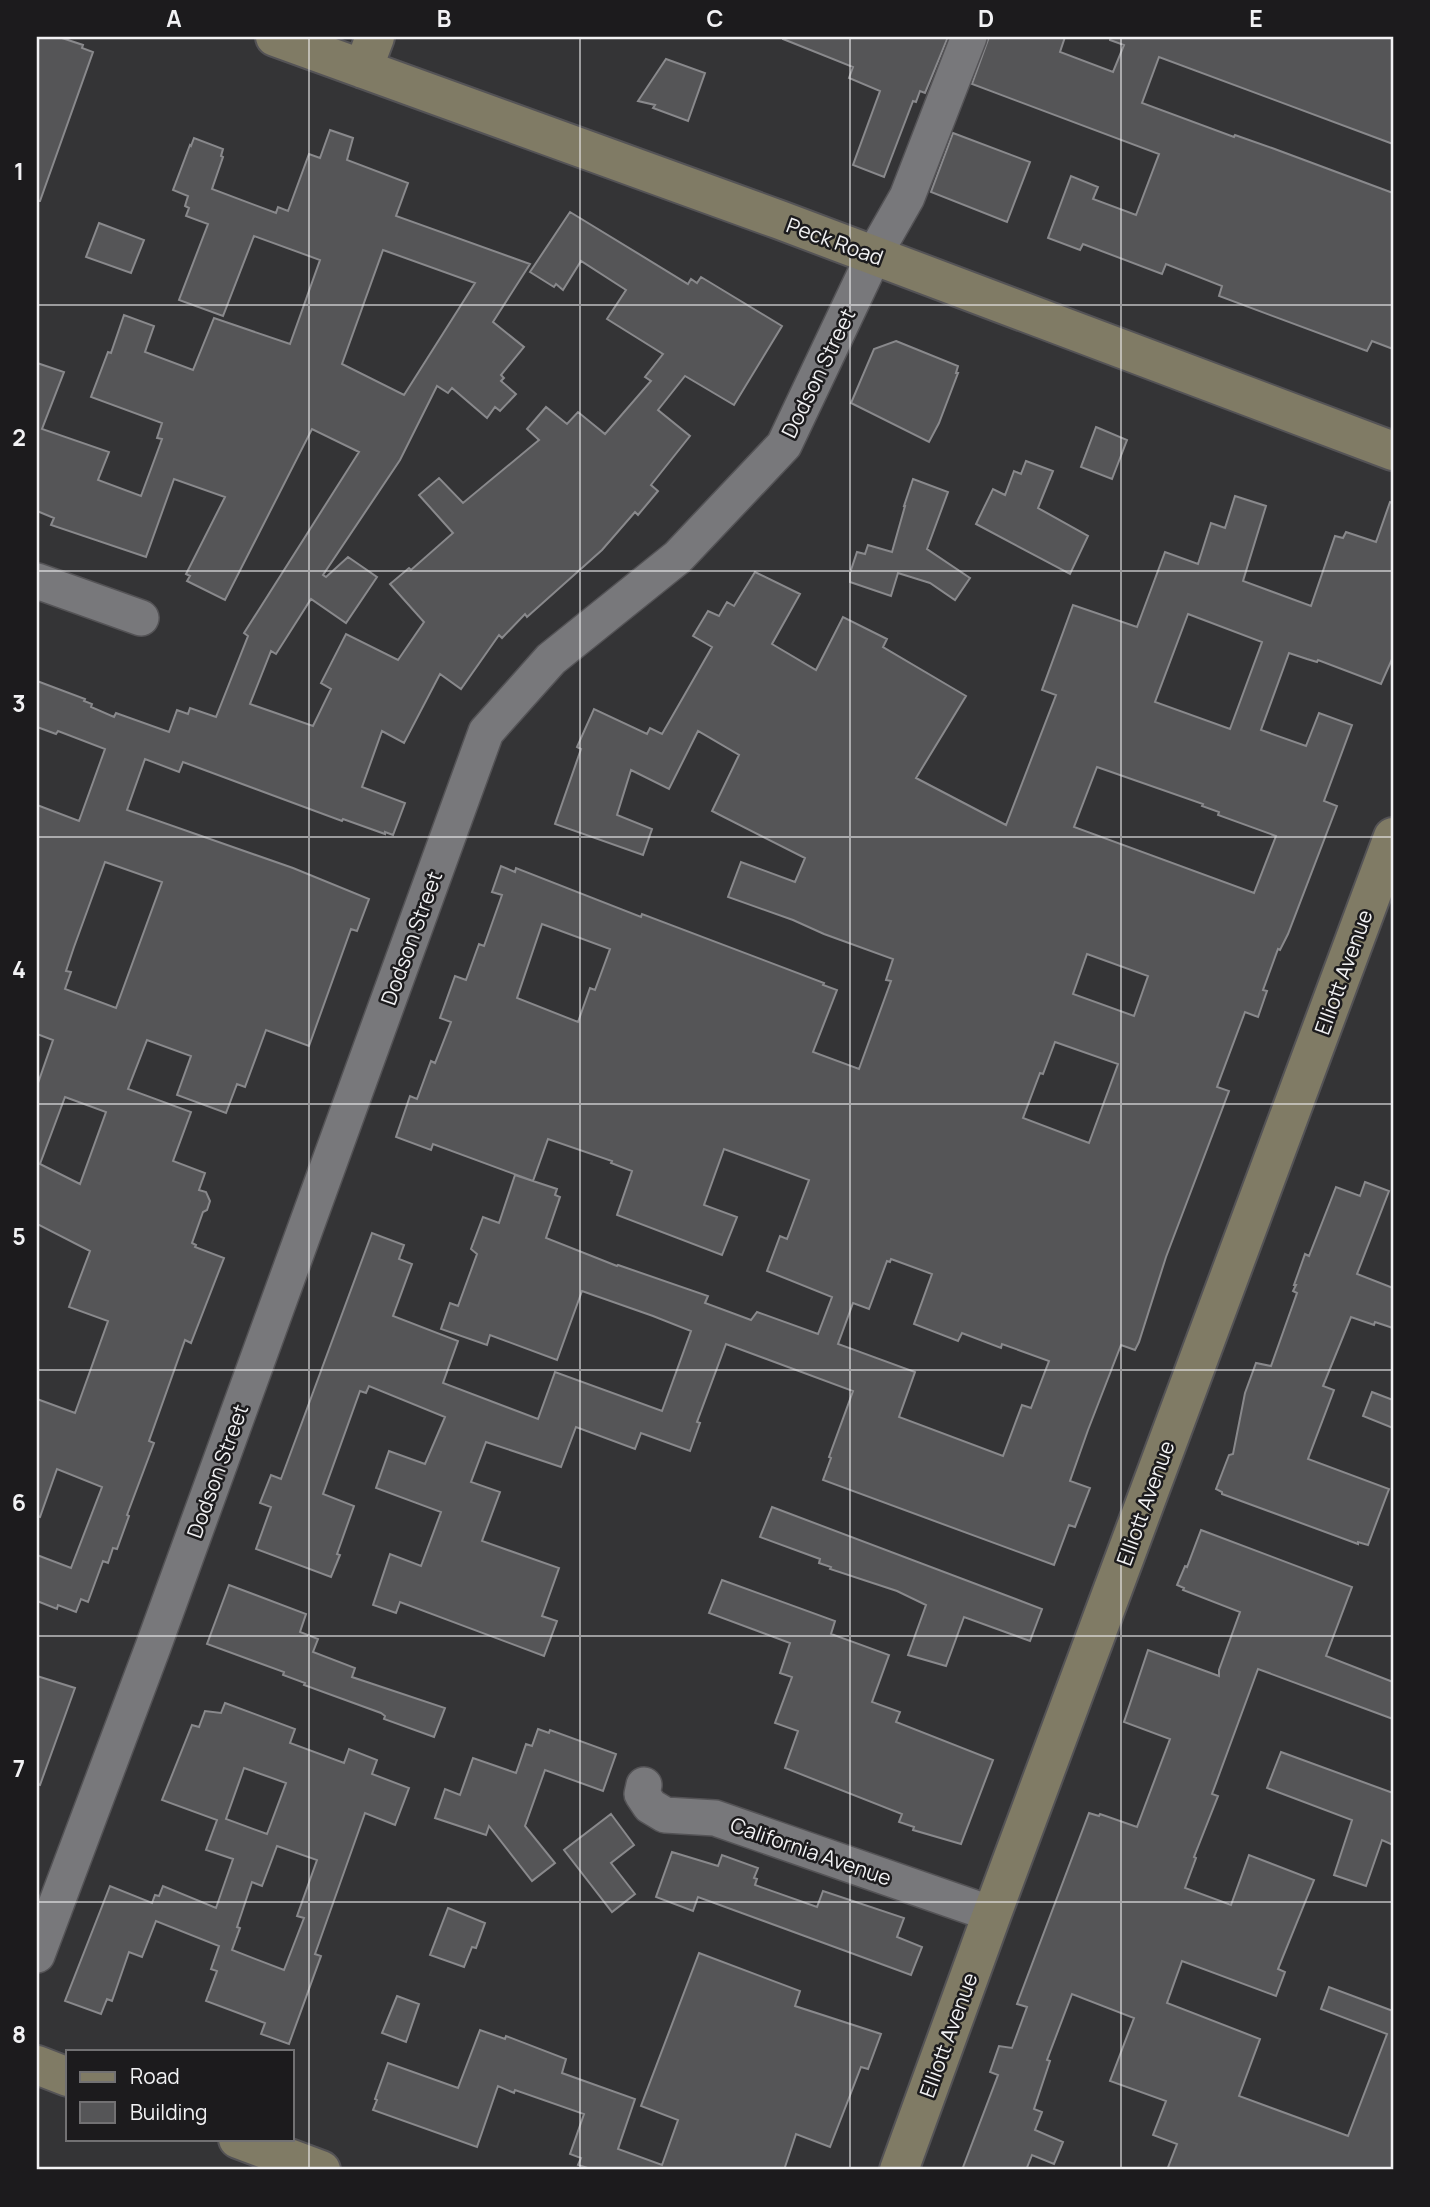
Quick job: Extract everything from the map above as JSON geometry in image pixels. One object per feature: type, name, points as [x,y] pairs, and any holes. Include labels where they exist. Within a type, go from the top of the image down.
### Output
[{"type":"street","name":"Peck Road","points":[[275,37],[369,53],[874,255],[1393,451]]},
{"type":"street","name":"Dodson Street","points":[[37,1955],[153,1647],[486,732],[551,659],[678,557],[784,445],[874,255],[907,197],[968,37]]},
{"type":"street","points":[[37,581],[141,618]]},
{"type":"street","name":"Elliott Avenue","points":[[900,2170],[992,1914],[1393,837]]},
{"type":"street","name":"California Avenue","points":[[643,1786],[642,1794],[650,1806],[665,1815],[715,1818],[992,1914]]},
{"type":"street","points":[[37,2065],[66,2076]]},
{"type":"street","points":[[241,2140],[321,2170]]},
{"type":"building","points":[[37,37],[59,37],[83,45],[82,48],[93,52],[40,201],[37,201]]},
{"type":"building","points":[[783,37],[948,37],[925,93],[920,91],[916,102],[913,101],[884,177],[853,165],[880,91],[849,78],[853,67]]},
{"type":"building","points":[[989,37],[1065,37],[1060,52],[1113,72],[1124,45],[1110,40],[1110,37],[1393,37],[1393,144],[1159,57],[1142,103],[1393,193],[1393,349],[1372,341],[1367,351],[1219,296],[1222,286],[1166,264],[1162,274],[1083,244],[1080,250],[1048,238],[1071,176],[1098,187],[1093,199],[1136,215],[1159,154],[972,84]]},
{"type":"building","points":[[666,59],[705,73],[688,121],[653,108],[655,105],[638,101]]},
{"type":"building","points":[[330,130],[353,138],[347,160],[408,183],[396,216],[530,264],[493,322],[524,347],[501,375],[504,378],[501,381],[516,394],[500,411],[495,407],[487,418],[452,388],[448,393],[437,386],[400,460],[323,575],[326,577],[348,557],[377,577],[346,623],[311,599],[276,654],[271,651],[250,704],[313,726],[331,689],[321,683],[346,634],[398,660],[424,622],[390,584],[409,568],[411,570],[453,533],[419,495],[439,478],[463,503],[539,440],[527,429],[546,407],[567,424],[578,412],[605,434],[651,381],[645,377],[663,354],[607,319],[626,290],[581,261],[563,290],[530,272],[570,212],[688,284],[691,279],[697,283],[701,277],[782,326],[734,405],[685,376],[658,410],[690,436],[651,485],[658,491],[638,515],[635,512],[602,550],[527,617],[525,614],[502,638],[499,635],[461,689],[440,674],[404,743],[382,731],[362,787],[405,803],[393,835],[343,819],[342,821],[183,762],[179,772],[145,759],[127,810],[293,868],[369,899],[357,931],[351,929],[309,1046],[266,1030],[245,1087],[237,1084],[226,1113],[177,1095],[191,1056],[147,1040],[128,1089],[191,1112],[173,1161],[205,1173],[199,1190],[206,1192],[210,1201],[207,1210],[203,1212],[192,1243],[195,1247],[224,1258],[191,1343],[185,1340],[149,1441],[154,1443],[117,1549],[113,1548],[108,1563],[103,1561],[88,1602],[81,1599],[76,1612],[58,1605],[57,1609],[37,1601],[37,1555],[71,1568],[102,1487],[57,1469],[40,1517],[37,1516],[37,1399],[75,1413],[108,1321],[69,1307],[90,1251],[37,1224],[37,1086],[53,1040],[37,1034],[37,805],[79,821],[105,749],[58,731],[56,734],[37,727],[37,681],[85,699],[84,701],[92,704],[91,707],[114,717],[116,713],[169,732],[177,710],[188,714],[190,708],[216,717],[248,636],[244,633],[359,452],[312,429],[225,600],[187,581],[190,576],[186,574],[225,497],[174,479],[146,557],[51,525],[54,518],[37,511],[37,363],[64,372],[42,429],[109,452],[98,480],[141,496],[162,439],[157,438],[162,423],[91,397],[108,352],[111,353],[124,315],[154,326],[145,352],[193,370],[214,318],[290,344],[320,260],[254,236],[223,316],[179,300],[208,224],[186,216],[189,208],[185,206],[188,196],[173,190],[190,145],[194,138],[223,149],[223,157],[212,189],[276,213],[278,207],[288,211],[309,154],[320,158]],"holes":[[[383,250],[475,283],[404,395],[342,364]],[[105,862],[162,882],[116,1008],[65,989],[71,972],[66,971]],[[65,1097],[106,1112],[80,1184],[40,1164]]]},
{"type":"building","points":[[953,133],[1030,162],[1007,222],[931,192]]},
{"type":"building","points":[[99,223],[144,240],[131,273],[86,257]]},
{"type":"building","points":[[896,341],[958,366],[958,373],[939,423],[929,442],[851,403],[874,349]]},
{"type":"building","points":[[1096,427],[1127,440],[1112,479],[1081,467]]},
{"type":"building","points":[[1026,461],[1053,471],[1038,508],[1088,536],[1070,574],[976,524],[993,489],[1005,495],[1014,471],[1021,474]]},
{"type":"building","points":[[913,479],[948,492],[927,549],[970,578],[955,600],[930,583],[898,573],[891,596],[850,582],[857,552],[865,554],[868,545],[892,552]]},
{"type":"building","points":[[1235,496],[1266,506],[1243,581],[1311,606],[1335,536],[1343,538],[1346,532],[1376,542],[1390,502],[1393,503],[1393,657],[1381,684],[1318,660],[1317,662],[1289,653],[1261,730],[1306,746],[1319,713],[1352,725],[1324,801],[1337,806],[1288,934],[1280,950],[1278,949],[1263,990],[1267,991],[1258,1017],[1245,1012],[1217,1087],[1229,1091],[1166,1257],[1139,1342],[1135,1350],[1121,1345],[1088,1430],[1070,1481],[1090,1488],[1075,1527],[1069,1525],[1054,1565],[823,1480],[853,1391],[726,1344],[697,1422],[700,1423],[690,1451],[641,1433],[635,1449],[576,1427],[561,1467],[486,1442],[471,1482],[500,1492],[482,1541],[559,1568],[542,1616],[557,1621],[544,1656],[400,1602],[396,1613],[373,1605],[390,1554],[421,1566],[441,1512],[376,1488],[389,1451],[425,1464],[445,1417],[369,1386],[366,1393],[360,1391],[323,1494],[354,1506],[331,1577],[256,1549],[271,1507],[260,1503],[271,1475],[281,1479],[372,1233],[404,1245],[399,1259],[412,1264],[393,1316],[458,1341],[443,1383],[538,1419],[555,1372],[662,1411],[691,1331],[653,1316],[582,1291],[557,1360],[490,1335],[487,1345],[441,1329],[450,1303],[458,1306],[477,1254],[471,1249],[483,1217],[499,1223],[515,1175],[533,1181],[433,1144],[431,1150],[396,1137],[410,1096],[417,1099],[431,1061],[435,1063],[451,1022],[440,1018],[455,976],[466,980],[479,944],[484,946],[502,895],[492,892],[501,866],[515,872],[516,868],[641,917],[642,914],[837,990],[813,1052],[859,1069],[891,981],[886,980],[893,959],[728,897],[741,862],[795,882],[805,858],[712,811],[739,755],[698,731],[669,789],[631,770],[617,815],[652,829],[643,855],[555,824],[581,749],[577,747],[594,709],[647,734],[650,728],[662,734],[712,647],[693,636],[708,611],[719,616],[727,602],[734,606],[755,572],[800,594],[772,644],[816,670],[843,617],[887,639],[883,647],[966,696],[916,778],[1006,825],[1056,695],[1042,690],[1073,605],[1137,627],[1165,552],[1198,564],[1211,523],[1225,528]],"holes":[[[1188,614],[1262,642],[1230,729],[1155,702]],[[1097,767],[1203,804],[1202,806],[1219,812],[1218,815],[1276,836],[1254,893],[1074,827]],[[542,924],[610,949],[595,990],[590,988],[578,1022],[517,998]],[[1087,954],[1148,976],[1134,1016],[1073,994]],[[1055,1042],[1118,1064],[1089,1143],[1023,1118],[1040,1073],[1043,1074]],[[548,1139],[612,1161],[611,1163],[632,1171],[617,1215],[722,1255],[737,1217],[704,1205],[724,1149],[809,1180],[787,1239],[780,1236],[767,1271],[832,1297],[818,1334],[757,1312],[751,1320],[705,1303],[708,1296],[617,1266],[546,1238],[560,1197],[555,1195],[557,1189],[533,1181]],[[891,1259],[932,1274],[914,1324],[958,1341],[962,1333],[1001,1348],[1002,1344],[1049,1361],[1031,1408],[1022,1405],[1003,1456],[899,1417],[915,1372],[838,1344],[853,1303],[869,1309],[887,1261],[890,1262]]]},
{"type":"building","points":[[1365,1182],[1389,1191],[1357,1274],[1393,1288],[1393,1328],[1351,1317],[1323,1386],[1334,1390],[1308,1459],[1389,1489],[1368,1545],[1358,1544],[1222,1494],[1216,1489],[1229,1455],[1233,1454],[1245,1393],[1256,1363],[1271,1366],[1297,1293],[1293,1291],[1294,1285],[1305,1254],[1309,1256],[1336,1187],[1360,1196]]},
{"type":"building","points":[[1372,1392],[1393,1400],[1393,1428],[1363,1416]]},
{"type":"building","points":[[772,1507],[1042,1609],[1030,1641],[964,1617],[946,1666],[908,1655],[926,1605],[897,1591],[830,1569],[831,1567],[819,1563],[820,1559],[760,1537]]},
{"type":"building","points":[[1201,1530],[1352,1587],[1326,1656],[1393,1682],[1393,1719],[1258,1669],[1212,1794],[1218,1796],[1185,1888],[1231,1905],[1249,1855],[1314,1880],[1278,1969],[1285,1972],[1276,1996],[1182,1961],[1167,2003],[1260,2039],[1239,2096],[1348,2136],[1387,2034],[1321,2009],[1329,1987],[1393,2011],[1393,2170],[1167,2170],[1177,2144],[1153,2135],[1166,2101],[1110,2081],[1134,2018],[1072,1994],[1047,2060],[1050,2061],[1034,2109],[1042,2112],[1035,2130],[1063,2142],[1054,2164],[1032,2155],[1026,2170],[962,2170],[998,2075],[990,2072],[999,2046],[1012,2048],[1027,2007],[1017,2004],[1089,1813],[1100,1814],[1137,1827],[1170,1739],[1124,1722],[1148,1650],[1219,1676],[1240,1612],[1183,1590],[1184,1588],[1177,1585]]},
{"type":"building","points":[[722,1580],[835,1621],[831,1634],[889,1655],[872,1702],[900,1712],[896,1722],[993,1760],[961,1844],[913,1830],[914,1827],[899,1822],[902,1814],[785,1768],[798,1731],[775,1723],[792,1677],[780,1673],[790,1643],[709,1613]]},
{"type":"building","points":[[229,1585],[306,1614],[300,1632],[318,1639],[313,1652],[355,1668],[352,1677],[445,1708],[434,1737],[384,1719],[385,1716],[381,1713],[304,1685],[305,1683],[283,1675],[284,1672],[207,1644]]},
{"type":"building","points":[[37,1676],[75,1688],[40,1785],[37,1784]]},
{"type":"building","points":[[225,1703],[295,1729],[290,1743],[344,1763],[349,1749],[377,1760],[372,1774],[409,1788],[395,1825],[365,1813],[315,1954],[321,1956],[289,2044],[261,2034],[265,2023],[206,2001],[217,1971],[211,1969],[219,1946],[156,1921],[142,1957],[129,1952],[112,2001],[107,1999],[101,2014],[65,2001],[110,1886],[152,1903],[163,1886],[216,1908],[233,1859],[206,1850],[217,1820],[162,1800],[192,1725],[199,1727],[205,1711],[221,1713]],"holes":[[[244,1768],[286,1783],[267,1834],[226,1819]],[[277,1846],[317,1860],[297,1916],[304,1918],[284,1970],[232,1950],[252,1882],[262,1886]]]},
{"type":"building","points":[[538,1729],[549,1733],[550,1730],[616,1754],[603,1791],[545,1770],[525,1826],[555,1863],[532,1881],[489,1826],[486,1835],[435,1818],[445,1789],[460,1795],[473,1758],[516,1773],[526,1744],[532,1746]]},
{"type":"building","points":[[1281,1752],[1393,1793],[1393,1845],[1382,1840],[1366,1886],[1334,1875],[1352,1820],[1267,1788]]},
{"type":"building","points":[[611,1814],[634,1845],[611,1863],[635,1894],[612,1912],[564,1850]]},
{"type":"building","points":[[672,1852],[718,1866],[722,1855],[758,1868],[754,1878],[757,1879],[755,1885],[817,1907],[823,1891],[904,1918],[897,1937],[922,1947],[911,1975],[698,1897],[693,1911],[656,1897]]},
{"type":"building","points":[[448,1908],[485,1923],[476,1948],[472,1947],[464,1967],[430,1955]]},
{"type":"building","points":[[699,1953],[800,1991],[795,2006],[881,2034],[868,2069],[861,2067],[830,2147],[796,2134],[784,2170],[594,2170],[578,2165],[581,2158],[570,2154],[584,2114],[515,2090],[514,2093],[498,2086],[477,2147],[373,2110],[388,2063],[458,2088],[480,2030],[505,2039],[506,2036],[566,2059],[562,2073],[635,2099],[618,2149],[662,2165],[678,2120],[641,2106]]},
{"type":"building","points":[[397,1996],[419,2004],[406,2042],[382,2033]]}]
